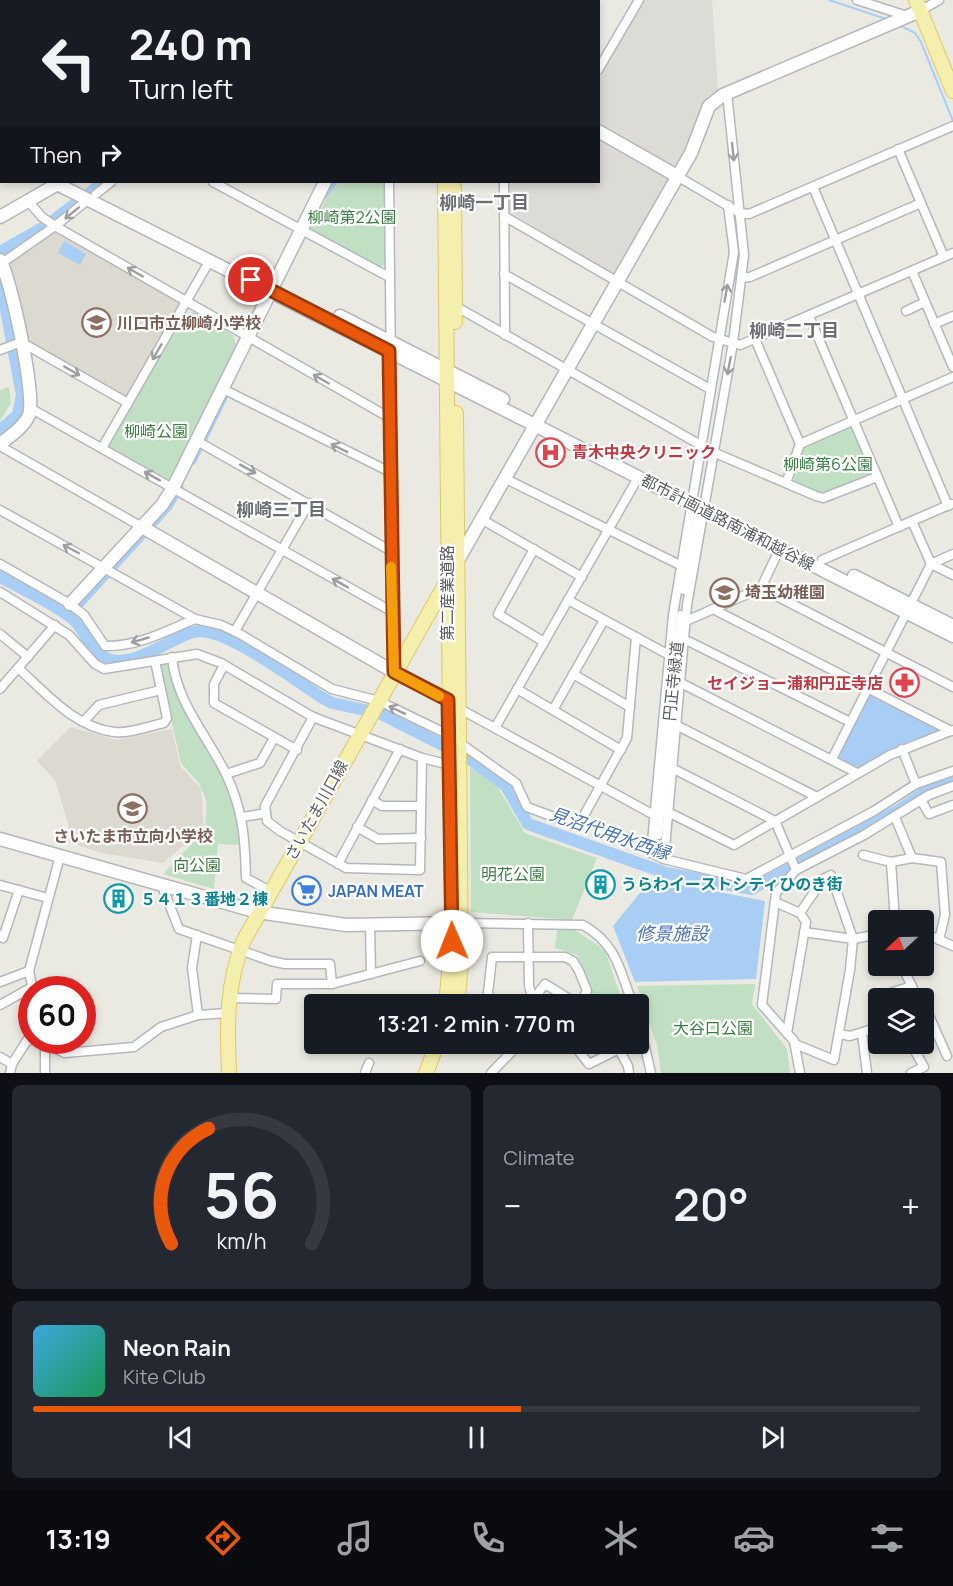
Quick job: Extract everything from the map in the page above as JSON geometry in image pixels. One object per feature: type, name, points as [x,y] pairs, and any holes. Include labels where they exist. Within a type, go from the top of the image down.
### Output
[{"type":"main road","points":[[906,14],[953,91]]},
{"type":"main road","name":"第二産業道路","points":[[445,183],[460,709],[454,750]]},
{"type":"main road","name":"第二産業道路","points":[[454,183],[455,306],[451,378],[447,581],[448,700],[454,750],[456,924],[461,964],[458,994]]},
{"type":"main road","name":"さいたま川口線","points":[[229,1073],[228,998],[240,949],[258,912],[457,562]]},
{"type":"main road","name":"第二産業道路","points":[[447,994],[456,924]]},
{"type":"main road","points":[[426,1073],[433,1054]]},
{"type":"main road","points":[[435,1073],[442,1054]]},
{"type":"street","points":[[600,67],[639,0]]},
{"type":"street","points":[[857,0],[906,14]]},
{"type":"street","points":[[457,562],[677,176],[698,136],[709,106],[727,93],[939,0]]},
{"type":"street","points":[[657,856],[654,815],[671,705],[669,655],[682,566],[712,452],[733,343],[744,255],[727,93]]},
{"type":"street","points":[[600,132],[740,213],[749,214],[952,126]]},
{"type":"street","points":[[898,149],[944,257]]},
{"type":"street","points":[[0,216],[55,183]]},
{"type":"street","name":"都市計画道路南浦和越谷線","points":[[60,183],[93,196],[276,288],[699,504],[780,548],[908,608],[953,626]]},
{"type":"street","name":"都市計画道路南浦和越谷線","points":[[72,183],[210,260],[276,288]]},
{"type":"street","points":[[110,183],[1,261],[11,290],[30,408],[24,423],[0,445],[394,672],[448,700]]},
{"type":"street","points":[[215,183],[389,277]]},
{"type":"street","points":[[70,604],[142,527],[173,488],[221,388],[251,338],[304,233],[325,183]]},
{"type":"street","points":[[389,183],[394,672]]},
{"type":"street","points":[[504,183],[505,335]]},
{"type":"street","points":[[813,187],[857,294],[950,505],[822,560]]},
{"type":"street","points":[[28,201],[52,224],[390,418]]},
{"type":"street","points":[[741,278],[836,242],[921,203]]},
{"type":"street","points":[[657,856],[668,812],[676,725],[671,705],[681,683],[710,389],[734,252],[728,205]]},
{"type":"street","points":[[504,216],[718,338],[740,345],[953,253]]},
{"type":"street","points":[[102,448],[210,260]]},
{"type":"street","points":[[912,271],[953,367]]},
{"type":"street","points":[[504,274],[710,389]]},
{"type":"street","points":[[906,311],[925,302]]},
{"type":"street","points":[[455,306],[712,452],[823,498],[877,477]]},
{"type":"street","points":[[808,316],[899,527]]},
{"type":"street","points":[[934,324],[953,316]]},
{"type":"street","points":[[755,339],[800,444],[786,483]]},
{"type":"street","points":[[2,349],[20,343],[128,403]]},
{"type":"street","points":[[800,444],[953,377]]},
{"type":"street","points":[[221,388],[392,473]]},
{"type":"street","points":[[30,408],[392,611]]},
{"type":"street","name":"都市計画道路南浦和越谷線","points":[[537,421],[639,477],[822,560],[953,636]]},
{"type":"street","points":[[197,441],[391,551]]},
{"type":"street","points":[[495,728],[639,477]]},
{"type":"street","points":[[504,478],[682,566]]},
{"type":"street","points":[[234,631],[309,503]]},
{"type":"street","name":"円正寺緑道","points":[[657,856],[683,596],[699,504]]},
{"type":"street","points":[[0,510],[195,619],[234,631],[332,689],[378,702],[454,750],[516,783],[527,807],[578,826],[627,738],[636,637]]},
{"type":"street","points":[[482,519],[582,577]]},
{"type":"street","points":[[912,521],[931,564],[953,575]]},
{"type":"street","points":[[686,621],[761,588],[780,548]]},
{"type":"street","points":[[534,549],[498,614],[544,642]]},
{"type":"street","points":[[832,759],[931,564],[953,554]]},
{"type":"street","points":[[0,564],[70,604],[84,615],[105,646],[118,646],[149,638],[195,619]]},
{"type":"street","points":[[761,588],[953,687]]},
{"type":"street","points":[[0,592],[55,625],[104,669],[197,654],[224,665],[313,717],[422,758],[454,750]]},
{"type":"street","points":[[568,600],[669,655]]},
{"type":"street","points":[[713,609],[952,731]]},
{"type":"street","points":[[553,710],[604,620]]},
{"type":"street","points":[[1,687],[55,625]]},
{"type":"street","points":[[0,634],[28,657]]},
{"type":"street","points":[[686,640],[850,722]]},
{"type":"street","points":[[172,657],[174,678],[181,697],[226,774],[243,817],[246,878],[270,891]]},
{"type":"street","points":[[18,668],[72,717],[113,732],[164,723],[167,718],[155,662]]},
{"type":"street","points":[[224,665],[214,684],[214,703],[297,750]]},
{"type":"street","points":[[573,674],[630,707]]},
{"type":"street","points":[[681,683],[857,772]]},
{"type":"street","points":[[517,689],[621,750]]},
{"type":"street","points":[[84,721],[99,705],[161,690]]},
{"type":"street","points":[[460,709],[599,787],[654,815]]},
{"type":"street","points":[[313,717],[265,806],[267,820],[346,868],[420,870],[422,758]]},
{"type":"street","points":[[676,725],[817,797]]},
{"type":"street","points":[[668,812],[734,845],[857,772],[902,749],[952,731]]},
{"type":"street","points":[[226,774],[260,763],[274,738]]},
{"type":"street","points":[[338,864],[400,749]]},
{"type":"street","points":[[902,749],[916,784]]},
{"type":"street","points":[[672,768],[775,821],[796,867]]},
{"type":"street","points":[[657,856],[746,879],[874,811],[916,784],[953,771]]},
{"type":"street","points":[[800,1073],[795,1044],[762,1005],[776,893],[796,867],[895,817],[921,800],[953,786]]},
{"type":"street","points":[[372,800],[382,806],[421,806]]},
{"type":"street","points":[[921,800],[929,814],[953,805]]},
{"type":"street","points":[[243,817],[266,813]]},
{"type":"street","points":[[895,817],[912,858]]},
{"type":"street","points":[[357,827],[378,839],[421,838]]},
{"type":"street","points":[[0,839],[258,912],[324,923],[583,925],[598,933],[610,945],[629,994]]},
{"type":"street","points":[[864,855],[891,862],[912,858],[941,862],[945,915],[939,940]]},
{"type":"street","points":[[30,976],[29,970],[60,856]]},
{"type":"street","points":[[891,862],[894,910]]},
{"type":"street","points":[[795,1044],[834,1060],[840,1034],[853,939],[831,875],[823,879],[800,913]]},
{"type":"street","points":[[0,885],[48,898]]},
{"type":"street","points":[[162,886],[179,929],[285,964],[330,963],[332,984]]},
{"type":"street","points":[[0,935],[3,938],[19,890]]},
{"type":"street","points":[[775,902],[800,913],[806,922],[787,1033]]},
{"type":"street","points":[[528,923],[530,994]]},
{"type":"street","points":[[370,925],[371,974]]},
{"type":"street","points":[[804,932],[853,939],[868,936]]},
{"type":"street","points":[[197,935],[192,968],[198,1015]]},
{"type":"street","points":[[934,938],[953,946]]},
{"type":"street","points":[[489,994],[492,957],[565,957],[573,961],[587,991],[585,994]]},
{"type":"street","points":[[228,998],[276,999],[277,984],[332,984],[420,961]]},
{"type":"street","points":[[0,982],[29,970]]},
{"type":"street","points":[[906,988],[912,986],[907,976]]},
{"type":"street","points":[[537,994],[545,984],[561,994]]},
{"type":"street","points":[[0,1005],[18,996]]},
{"type":"street","points":[[96,1050],[134,1047],[161,1027],[198,1015],[228,1013]]},
{"type":"street","points":[[934,1027],[947,1056]]},
{"type":"street","points":[[840,1034],[850,1036],[868,1031]]},
{"type":"street","points":[[862,1033],[867,1073]]},
{"type":"street","points":[[0,1057],[11,1068],[19,1054]]},
{"type":"street","points":[[44,1054],[45,1073]]},
{"type":"street","points":[[491,1073],[509,1054]]},
{"type":"street","points":[[581,1054],[589,1064],[605,1054]]},
{"type":"street","points":[[621,1054],[629,1073]]},
{"type":"street","points":[[647,1054],[651,1073]]},
{"type":"street","points":[[910,1073],[924,1067],[917,1054]]},
{"type":"street","points":[[365,1073],[369,1063]]},
{"type":"shaded area","points":[[643,0],[712,0],[718,90],[707,97],[702,106],[703,111],[691,142],[677,167],[673,168],[600,127],[600,76]]},
{"type":"shaded area","points":[[600,137],[668,175],[668,181],[618,273],[612,274],[509,211],[509,183],[600,183]]},
{"type":"shaded area","name":"川口市立柳崎小学校","points":[[55,231],[177,299],[179,305],[129,394],[123,396],[26,340],[10,261]]},
{"type":"shaded area","name":"さいたま市立向小学校","points":[[71,727],[116,740],[172,729],[180,766],[201,789],[204,828],[163,863],[101,853],[63,840],[69,827],[55,780],[37,761]]},
{"type":"green space","name":"柳崎第2公園","points":[[339,183],[386,183],[386,265],[377,267],[309,231],[329,193]]},
{"type":"green space","name":"柳崎公園","points":[[194,312],[233,335],[236,345],[173,480],[168,481],[109,448],[108,443],[184,314]]},
{"type":"green space","points":[[9,387],[11,403],[0,421],[0,390]]},
{"type":"green space","name":"柳崎第6公園","points":[[851,426],[872,471],[870,475],[822,495],[793,482],[803,447]]},
{"type":"green space","name":"向公園","points":[[167,662],[178,699],[197,727],[237,806],[244,845],[218,844],[214,889],[163,874],[205,830],[207,802],[199,783],[181,763],[159,666]]},
{"type":"green space","name":"明花公園","points":[[470,767],[497,786],[525,833],[597,858],[572,920],[471,912]]},
{"type":"green space","points":[[573,929],[605,950],[620,994],[592,994],[577,955],[555,948],[557,930]]},
{"type":"green space","name":"大谷口公園","points":[[755,984],[752,1004],[787,1049],[790,1073],[661,1073],[657,1045],[649,1021],[649,994],[640,994],[637,986]]},
{"type":"water","points":[[64,241],[86,254],[80,265],[58,253]]},
{"type":"water","points":[[871,692],[942,728],[942,732],[900,746],[861,768],[838,759],[868,694]]},
{"type":"water","name":"修景施設","points":[[651,879],[765,901],[756,979],[635,982],[613,926]]},
{"type":"waterway","points":[[829,0],[889,20]]},
{"type":"waterway","points":[[899,25],[915,33],[921,42],[953,121]]},
{"type":"waterway","points":[[0,252],[46,226],[103,183]]},
{"type":"waterway","points":[[324,195],[333,183]]},
{"type":"waterway","name":"見沼代用水西縁","points":[[0,278],[22,395],[18,415],[0,430]]},
{"type":"waterway","points":[[193,461],[224,398]]},
{"type":"waterway","points":[[79,606],[169,507],[180,487]]},
{"type":"waterway","name":"見沼代用水西縁","points":[[0,577],[68,615],[79,626],[97,652],[107,659],[119,661],[131,659],[180,637],[201,631],[229,639],[332,703],[379,713],[470,759],[506,786],[528,824],[666,873],[752,889],[899,810],[924,793],[953,781]]},
{"type":"slow traffic","points":[[391,567],[394,672],[439,696]]},
{"type":"place","name":"川口市立柳崎小学校","points":[[96,323]]},
{"type":"place","name":"青木中央クリニック","points":[[551,452]]},
{"type":"place","name":"埼玉幼稚園","points":[[724,592]]},
{"type":"place","name":"セイジョー浦和円正寺店","points":[[904,683]]},
{"type":"place","name":"さいたま市立向小学校","points":[[133,808]]},
{"type":"place","name":"うらわイーストシティひのき街","points":[[600,884]]},
{"type":"place","name":"JAPAN MEAT","points":[[307,891]]},
{"type":"place","name":"５４１３番地２棟","points":[[119,899]]},
{"type":"district","name":"柳崎一丁目","points":[[484,202]]},
{"type":"district","name":"柳崎二丁目","points":[[794,330]]},
{"type":"district","name":"柳崎三丁目","points":[[281,509]]},
{"type":"route","points":[[251,280],[389,351],[394,672],[448,700],[452,941]]}]
